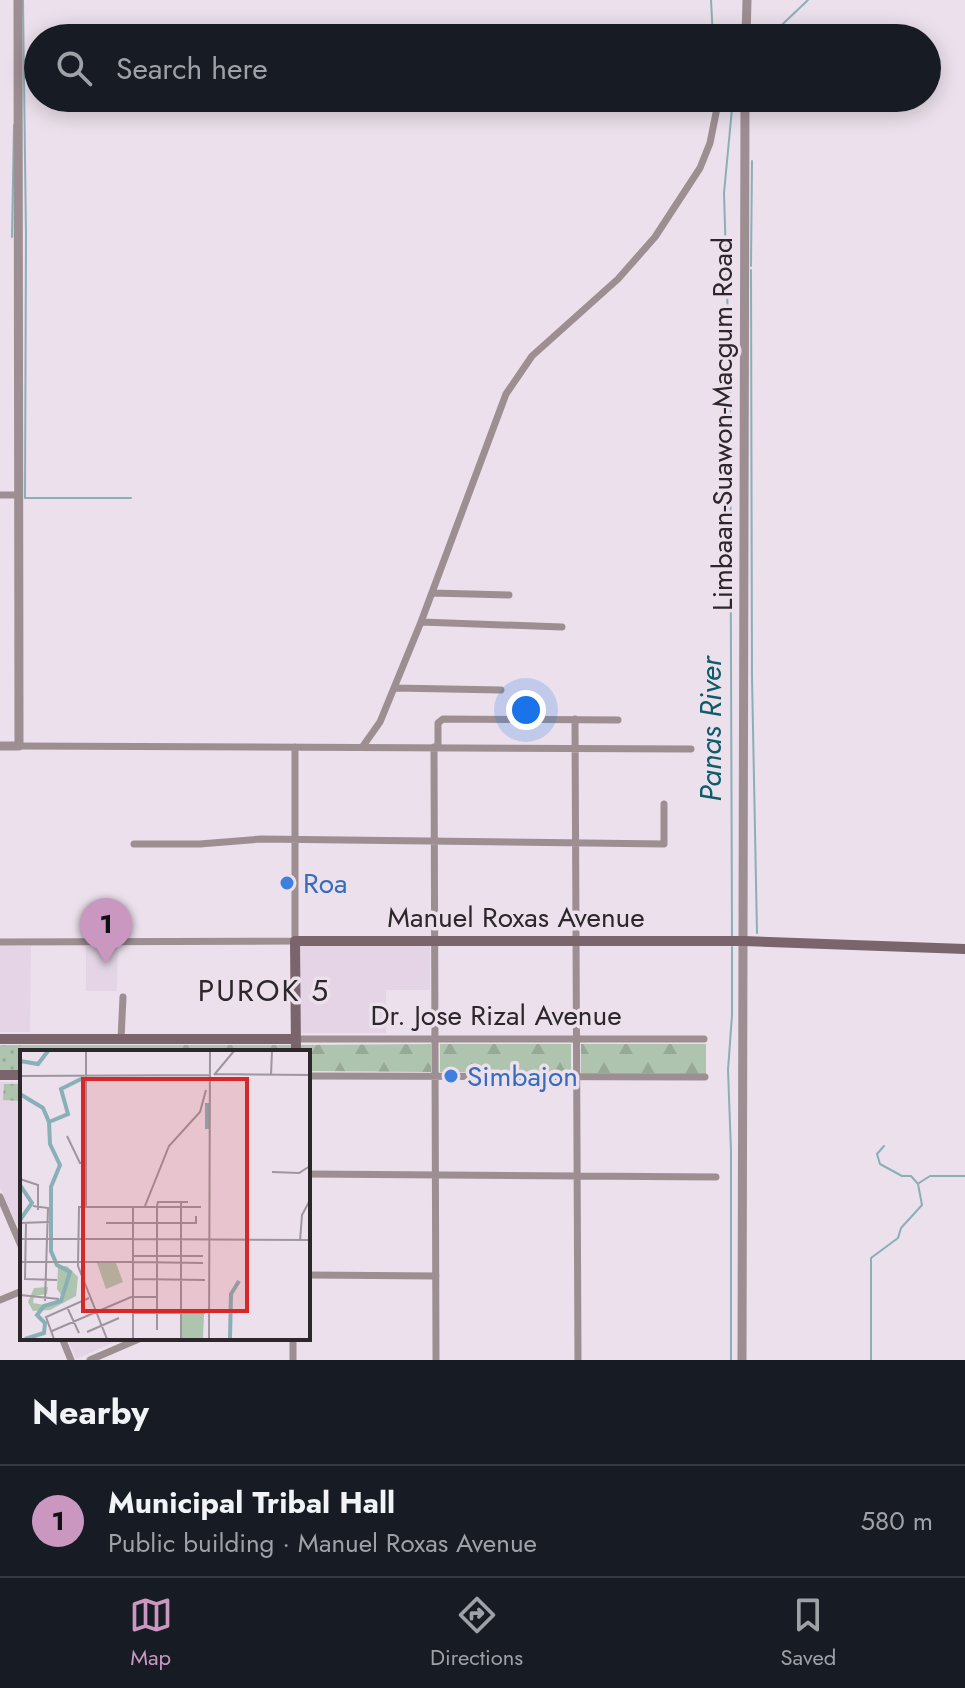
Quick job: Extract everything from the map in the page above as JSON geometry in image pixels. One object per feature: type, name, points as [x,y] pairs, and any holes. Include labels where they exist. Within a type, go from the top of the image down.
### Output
[{"type":"main road","name":"Manuel Roxas Avenue","points":[[295,941],[740,941],[965,949]]},
{"type":"main road","points":[[295,941],[296,1050]]},
{"type":"main road","name":"Dr. Jose Rizal Avenue","points":[[0,1039],[296,1039]]},
{"type":"street","points":[[18,0],[19,746]]},
{"type":"street","points":[[746,24],[747,0]]},
{"type":"street","points":[[363,746],[380,722],[421,622],[506,394],[532,356],[610,286],[655,237],[700,168],[710,143],[716,112]]},
{"type":"street","name":"Limbaan-Suawon-Macgum Road","points":[[742,1360],[740,941],[745,112]]},
{"type":"street","points":[[0,495],[18,495]]},
{"type":"street","points":[[432,593],[509,595]]},
{"type":"street","points":[[421,622],[562,627]]},
{"type":"street","points":[[394,688],[501,690]]},
{"type":"street","points":[[436,1360],[434,842],[438,723],[443,719],[618,720]]},
{"type":"street","points":[[575,719],[578,1360]]},
{"type":"street","points":[[0,746],[691,749]]},
{"type":"street","points":[[295,747],[295,941]]},
{"type":"street","points":[[134,844],[295,840],[664,844],[664,804]]},
{"type":"street","name":"Manuel Roxas Avenue","points":[[0,942],[295,941]]},
{"type":"street","points":[[121,1039],[123,997]]},
{"type":"street","name":"Dr. Jose Rizal Avenue","points":[[296,1039],[704,1039]]},
{"type":"street","points":[[310,1076],[705,1077]]},
{"type":"street","points":[[310,1174],[716,1177]]},
{"type":"street","points":[[0,1197],[20,1243]]},
{"type":"street","points":[[310,1275],[436,1276]]},
{"type":"street","points":[[0,1300],[20,1292]]},
{"type":"street","points":[[63,1340],[71,1360]]},
{"type":"street","points":[[90,1360],[110,1356],[138,1340]]},
{"type":"shaded area","points":[[430,945],[430,990],[386,990],[386,1033],[299,1033],[299,946]]},
{"type":"shaded area","points":[[0,946],[31,946],[30,1032],[0,1032]]},
{"type":"shaded area","points":[[86,946],[118,946],[117,991],[86,991]]},
{"type":"shaded area","points":[[0,1082],[20,1082],[20,1232],[0,1187]]},
{"type":"shaded area","points":[[68,1340],[119,1340],[76,1359]]},
{"type":"green space","points":[[431,1044],[431,1072],[310,1071],[310,1050],[300,1050],[300,1045]]},
{"type":"green space","points":[[440,1044],[571,1044],[571,1073],[440,1072]]},
{"type":"green space","points":[[581,1044],[706,1044],[706,1074],[581,1073]]},
{"type":"green space","points":[[0,1045],[22,1045],[20,1070],[0,1070]]},
{"type":"green space","points":[[22,1045],[175,1045],[175,1050],[22,1050]]},
{"type":"green space","points":[[175,1045],[291,1045],[291,1050],[175,1050]]},
{"type":"green space","points":[[4,1084],[20,1084],[20,1101],[3,1100]]},
{"type":"waterway","points":[[23,0],[24,79]]},
{"type":"waterway","points":[[711,0],[712,24]]},
{"type":"waterway","name":"Panas River","points":[[783,24],[808,0]]},
{"type":"waterway","points":[[24,112],[25,498],[131,498]]},
{"type":"waterway","name":"Panas River","points":[[732,112],[724,193],[730,385],[732,936]]},
{"type":"waterway","points":[[12,237],[14,125]]},
{"type":"waterway","points":[[751,266],[752,161]]},
{"type":"waterway","points":[[751,270],[752,677],[757,933]]},
{"type":"waterway","name":"Panas River","points":[[731,1360],[728,1070],[732,947]]},
{"type":"waterway","points":[[871,1360],[871,1258],[898,1238],[901,1228],[922,1205],[918,1184],[911,1176],[902,1176],[880,1164],[877,1154],[884,1146]]},
{"type":"waterway","points":[[919,1183],[930,1176],[965,1176]]},
{"type":"place","name":"Roa","points":[[287,883]]},
{"type":"place","name":"Municipal Tribal Hall","points":[[106,964]]},
{"type":"place","name":"Simbajon","points":[[451,1076]]},
{"type":"district","name":"PUROK 5","points":[[264,990]]}]
